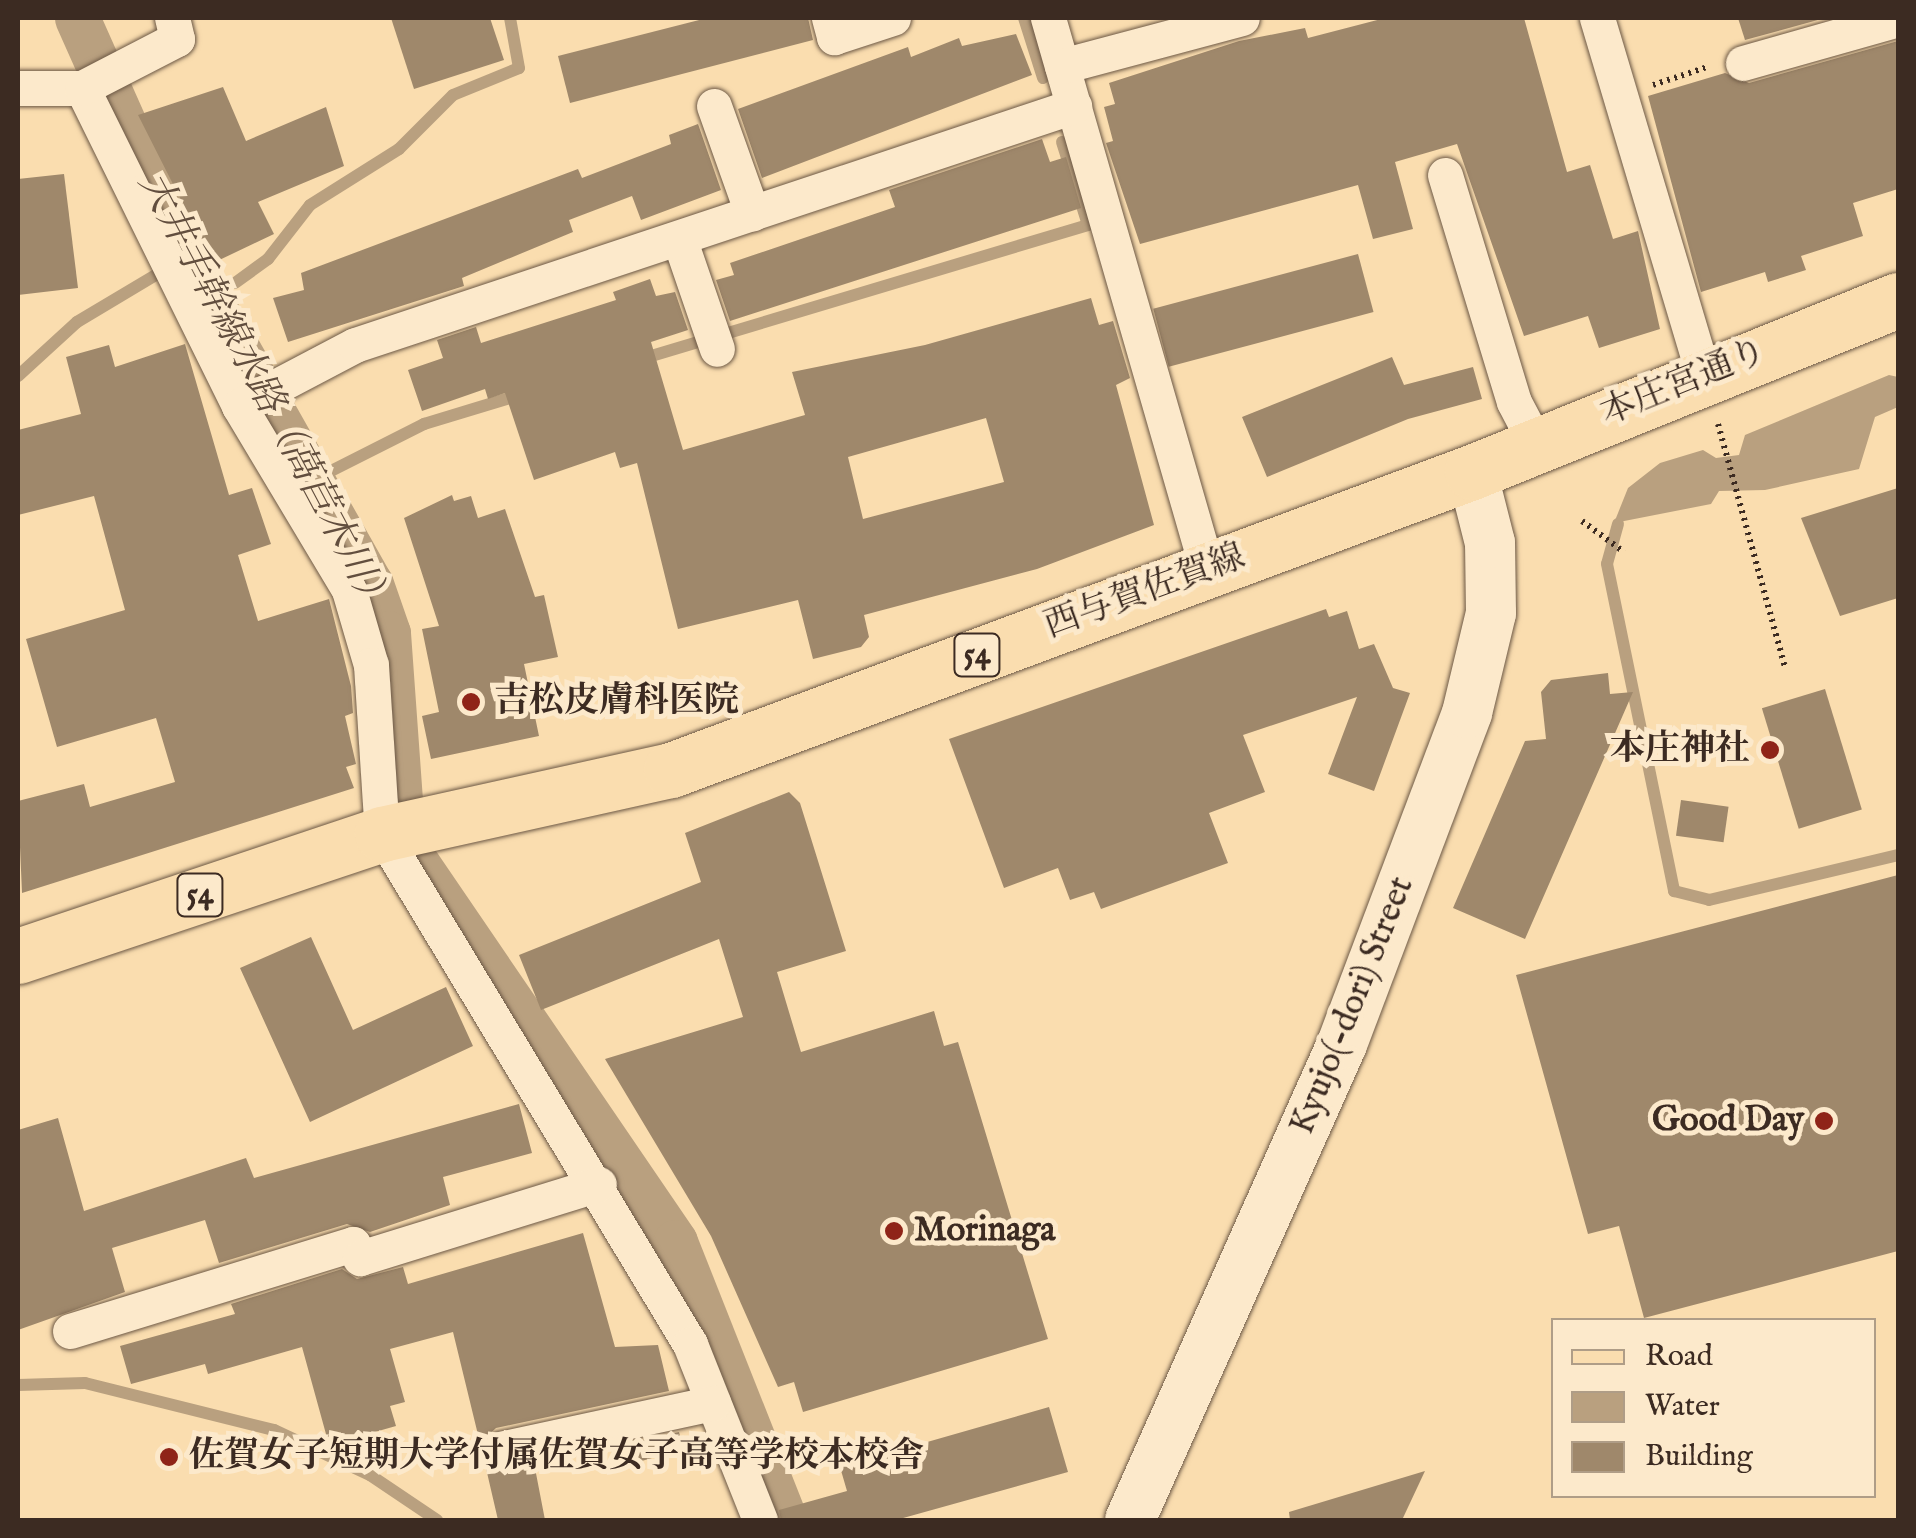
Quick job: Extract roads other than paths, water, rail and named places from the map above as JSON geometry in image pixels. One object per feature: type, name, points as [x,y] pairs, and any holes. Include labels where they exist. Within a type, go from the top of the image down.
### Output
[{"type":"main road","name":"本庄宮通り","points":[[1472,472],[1703,373],[1898,300]]},
{"type":"main road","name":"西与賀佐賀線","points":[[382,834],[671,770],[1472,472]]},
{"type":"main road","name":"54","points":[[18,956],[382,834]]},
{"type":"street","points":[[18,88],[96,81],[177,39],[172,18]]},
{"type":"street","points":[[830,18],[834,38],[893,18]]},
{"type":"street","points":[[1048,18],[1208,569]]},
{"type":"street","points":[[1062,66],[1242,18]]},
{"type":"street","points":[[1597,18],[1703,373]]},
{"type":"street","points":[[1743,63],[1898,19]]},
{"type":"street","points":[[96,81],[238,406],[358,616],[371,665],[382,834],[600,1184],[714,1403],[760,1520]]},
{"type":"street","points":[[714,106],[752,213]]},
{"type":"street","points":[[238,406],[356,345],[1074,106]]},
{"type":"street","points":[[1445,175],[1514,402],[1536,444]]},
{"type":"street","points":[[679,238],[714,340]]},
{"type":"street","name":"Kyujo(-dori) Street","points":[[1130,1520],[1342,1044],[1467,713],[1491,613],[1490,544],[1472,472]]},
{"type":"street","points":[[70,1331],[353,1244],[360,1258],[600,1184]]},
{"type":"street","points":[[500,1449],[714,1403]]},
{"type":"water","points":[[1889,375],[1898,377],[1898,407],[1875,417],[1859,469],[1765,490],[1719,491],[1711,504],[1614,523],[1628,488],[1660,463],[1703,450],[1716,458],[1739,455],[1745,435]]},
{"type":"waterway","name":"大井手幹線水路（萵苣木川）","points":[[77,18],[176,240],[371,584],[388,633],[400,801],[414,859],[675,1242],[785,1520]]},
{"type":"waterway","points":[[235,283],[268,259],[310,205],[399,149],[453,95],[519,68],[510,18]]},
{"type":"waterway","points":[[1024,18],[1043,78]]},
{"type":"waterway","points":[[638,360],[1088,225],[1062,142]]},
{"type":"waterway","points":[[18,376],[77,322],[154,276]]},
{"type":"waterway","points":[[327,473],[424,424],[523,394]]},
{"type":"waterway","points":[[1618,524],[1607,564],[1674,891],[1709,900],[1898,855]]},
{"type":"waterway","points":[[18,1385],[85,1383],[274,1430],[370,1475],[437,1520]]},
{"type":"place","name":"吉松皮膚科医院","points":[[471,702]]},
{"type":"place","name":"本庄神社","points":[[1770,750]]},
{"type":"place","name":"Good Day","points":[[1824,1121]]},
{"type":"place","name":"Morinaga","points":[[894,1231]]},
{"type":"place","name":"佐賀女子短期大学付属佐賀女子高等学校本校舎","points":[[169,1457]]}]
